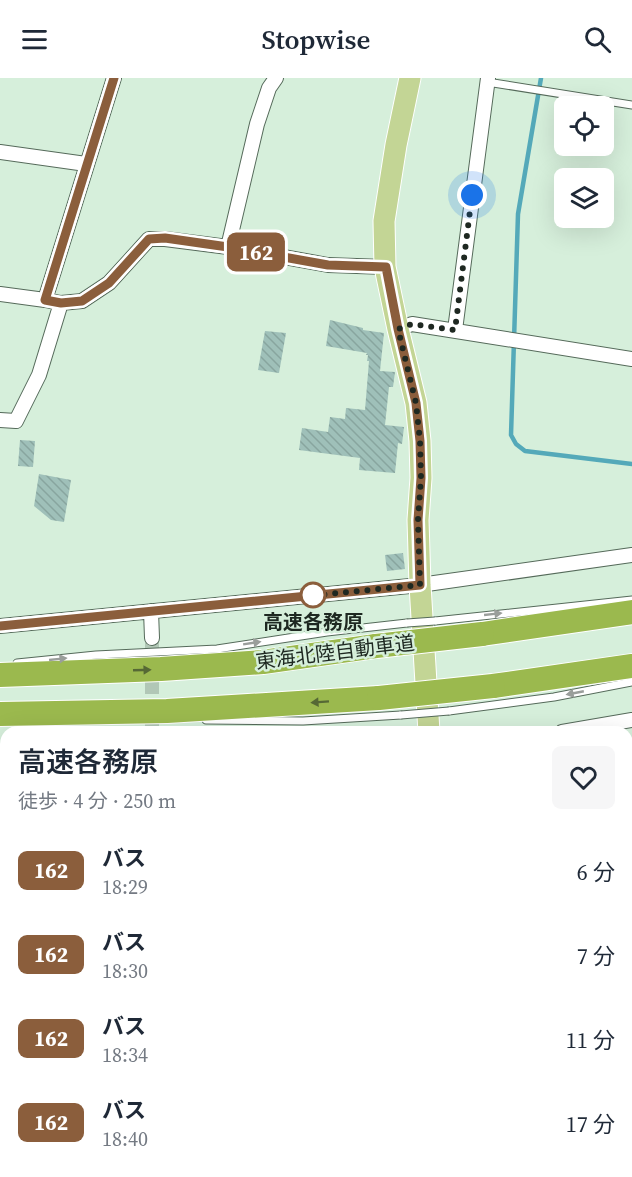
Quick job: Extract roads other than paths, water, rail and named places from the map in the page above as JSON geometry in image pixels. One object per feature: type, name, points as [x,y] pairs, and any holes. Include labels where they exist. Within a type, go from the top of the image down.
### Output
[{"type":"highway","name":"東海北陸自動車道","points":[[7,669],[161,669],[263,662],[632,612]]},
{"type":"highway","points":[[0,714],[189,710],[379,698],[493,686],[632,666]]},
{"type":"main road","points":[[410,78],[396,145],[384,222],[386,267],[416,403],[420,441],[421,478],[418,520],[429,726]]},
{"type":"street","points":[[45,300],[114,78]]},
{"type":"street","points":[[228,247],[257,124],[269,88],[276,78]]},
{"type":"street","points":[[455,330],[487,80]]},
{"type":"street","points":[[0,152],[86,164]]},
{"type":"street","points":[[0,294],[61,303],[82,301],[109,283],[149,239],[165,238],[228,247],[328,265],[386,267]]},
{"type":"street","points":[[0,420],[16,421],[39,375],[61,303]]},
{"type":"street","points":[[398,329],[412,324],[632,359]]},
{"type":"street","points":[[0,626],[420,585],[632,555]]},
{"type":"street","points":[[151,611],[152,638]]},
{"type":"street","points":[[597,726],[632,720]]},
{"type":"lane","points":[[487,80],[632,105]]},
{"type":"lane","points":[[7,669],[96,655],[217,649],[327,632],[632,600]]},
{"type":"lane","points":[[196,720],[303,721],[449,711],[554,697],[632,682]]},
{"type":"lane","points":[[80,713],[160,719]]},
{"type":"waterway","points":[[541,78],[518,214],[511,435],[516,444],[525,451],[632,464]]},
{"type":"tunnel","points":[[152,638],[152,726]]},
{"type":"place","name":"高速各務原","points":[[313,595]]}]
